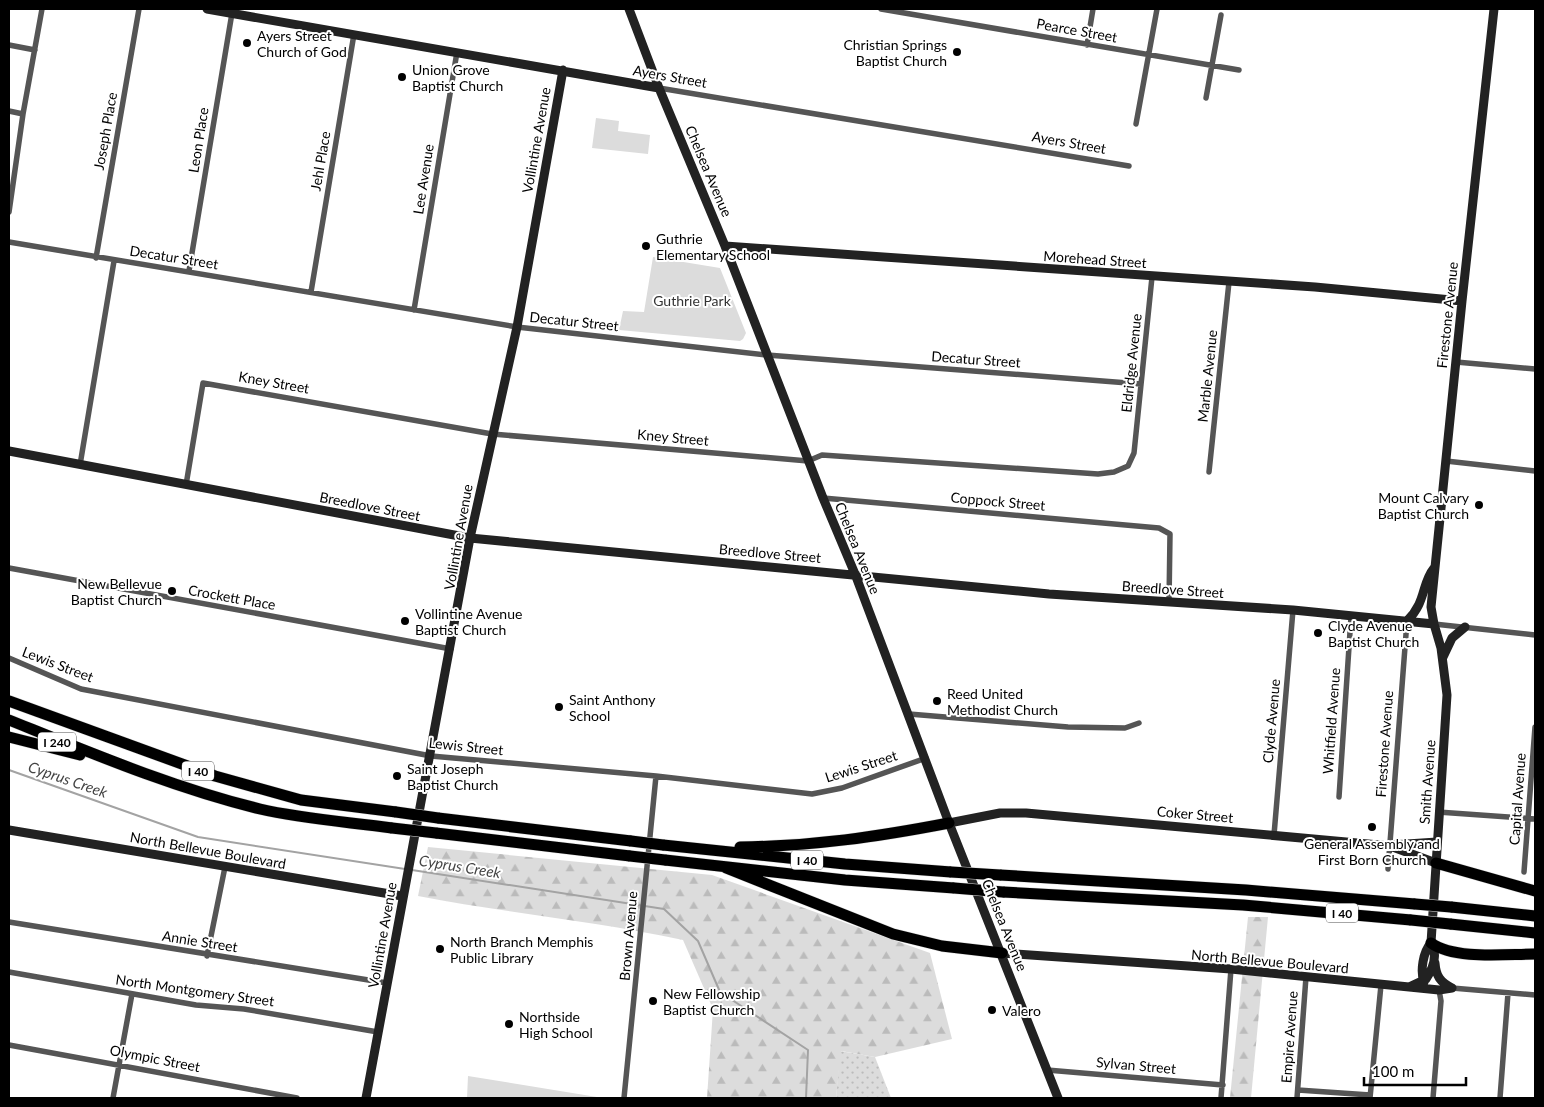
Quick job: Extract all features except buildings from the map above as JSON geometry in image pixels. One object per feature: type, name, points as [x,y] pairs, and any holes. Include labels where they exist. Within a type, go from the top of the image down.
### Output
[{"type":"highway","name":"I 40","points":[[9,701],[215,776],[301,800],[631,842],[845,864],[1246,890],[1535,916]]},
{"type":"highway","name":"I 40","points":[[9,720],[104,758],[200,792],[262,809],[392,828],[726,868],[1003,892],[1243,905],[1535,933]]},
{"type":"highway","name":"I 240","points":[[9,727],[104,758]]},
{"type":"highway","points":[[9,737],[126,766]]},
{"type":"highway","points":[[684,848],[799,846],[862,839],[949,823]]},
{"type":"highway","points":[[1436,863],[1535,891]]},
{"type":"highway","points":[[726,868],[893,934],[942,946],[1002,954]]},
{"type":"highway","points":[[1431,943],[1441,950],[1481,954],[1535,954]]},
{"type":"street","points":[[9,212],[23,114],[42,9]]},
{"type":"street","name":"Joseph Place","points":[[96,258],[139,9]]},
{"type":"street","name":"Ayers Street","points":[[207,9],[659,88],[1129,166]]},
{"type":"street","name":"Chelsea Avenue","points":[[630,9],[659,88],[725,246],[808,461],[855,574],[949,823],[1058,1098]]},
{"type":"street","name":"Pearce Street","points":[[881,9],[1239,70]]},
{"type":"street","points":[[1087,45],[1093,9]]},
{"type":"street","points":[[1136,124],[1157,9]]},
{"type":"street","name":"Firestone Avenue","points":[[1434,624],[1432,606],[1435,568],[1494,9]]},
{"type":"street","name":"Leon Place","points":[[188,271],[232,13]]},
{"type":"street","points":[[1206,98],[1221,15]]},
{"type":"street","name":"Jehl Place","points":[[310,292],[354,34]]},
{"type":"street","points":[[9,46],[35,50]]},
{"type":"street","name":"Lee Avenue","points":[[414,310],[457,52]]},
{"type":"street","name":"Vollintine Avenue","points":[[366,1098],[402,896],[451,650],[470,538],[517,327],[562,70]]},
{"type":"street","points":[[9,111],[23,114]]},
{"type":"street","name":"Decatur Street","points":[[9,242],[517,327],[767,355],[1141,384]]},
{"type":"street","name":"Morehead Street","points":[[725,246],[1315,287],[1462,301]]},
{"type":"street","points":[[80,465],[114,261]]},
{"type":"street","name":"Eldridge Avenue","points":[[1134,453],[1152,276]]},
{"type":"street","name":"Marble Avenue","points":[[1209,472],[1229,282]]},
{"type":"street","points":[[1456,362],[1535,369]]},
{"type":"street","name":"Kney Street","points":[[186,485],[203,383],[492,434],[808,461],[822,455],[1098,474],[1114,472],[1128,466],[1134,453]]},
{"type":"street","name":"Breedlove Street","points":[[9,451],[470,538],[1169,603],[1293,610],[1351,617],[1407,620],[1535,635]]},
{"type":"street","points":[[1446,461],[1535,470]]},
{"type":"street","name":"Coppock Street","points":[[823,498],[1159,528],[1170,534],[1169,603]]},
{"type":"street","name":"Crockett Place","points":[[9,568],[451,650]]},
{"type":"street","points":[[1407,620],[1420,606],[1428,575],[1435,568]]},
{"type":"street","name":"Clyde Avenue","points":[[1274,834],[1293,610]]},
{"type":"street","name":"Whitfield Avenue","points":[[1339,797],[1351,617]]},
{"type":"street","name":"Firestone Avenue","points":[[1388,870],[1407,620]]},
{"type":"street","name":"Smith Avenue","points":[[1434,624],[1443,657],[1447,703],[1438,812],[1431,943],[1436,951],[1437,976],[1443,983],[1452,988]]},
{"type":"street","points":[[1443,657],[1452,638],[1465,627]]},
{"type":"street","name":"Lewis Street","points":[[9,658],[81,689],[431,756],[656,776],[812,794],[842,788],[926,758]]},
{"type":"street","points":[[909,714],[1068,727],[1125,728],[1139,723]]},
{"type":"street","name":"Capital Avenue","points":[[1524,872],[1535,727]]},
{"type":"street","name":"Brown Avenue","points":[[624,1098],[656,776]]},
{"type":"street","points":[[1438,812],[1535,819]]},
{"type":"street","name":"Coker Street","points":[[949,823],[1000,813],[1026,813],[1390,846],[1436,863]]},
{"type":"street","name":"North Bellevue Boulevard","points":[[9,830],[402,896]]},
{"type":"street","points":[[1390,846],[1437,842]]},
{"type":"street","points":[[207,956],[225,867]]},
{"type":"street","name":"Annie Street","points":[[9,922],[207,956],[387,984]]},
{"type":"street","name":"Smith Avenue","points":[[1424,981],[1424,950],[1431,943]]},
{"type":"street","name":"North Bellevue Boulevard","points":[[1002,954],[1231,969],[1381,985],[1436,989],[1452,988],[1535,995]]},
{"type":"street","points":[[1409,987],[1424,981],[1429,975],[1435,959]]},
{"type":"street","points":[[1222,1098],[1231,969]]},
{"type":"street","name":"North Montgomery Street","points":[[9,972],[196,1005],[244,1009],[378,1032]]},
{"type":"street","name":"Empire Avenue","points":[[1297,1098],[1306,977]]},
{"type":"street","points":[[1424,981],[1436,989],[1441,1001],[1433,1098]]},
{"type":"street","points":[[1298,1090],[1370,1097],[1381,985]]},
{"type":"street","points":[[1500,1098],[1508,993]]},
{"type":"street","points":[[113,1098],[132,994]]},
{"type":"street","name":"Olympic Street","points":[[9,1045],[297,1098]]},
{"type":"street","name":"Sylvan Street","points":[[1047,1070],[1223,1085]]},
{"type":"green space","points":[[596,118],[619,121],[618,131],[650,135],[648,154],[592,148]]},
{"type":"green space","name":"Guthrie Park","points":[[653,257],[720,268],[746,333],[743,339],[740,341],[619,330],[623,311],[644,312]]},
{"type":"green space","points":[[428,847],[712,875],[930,953],[952,1039],[875,1057],[841,1051],[836,1098],[707,1098],[713,1009],[683,940],[650,933],[418,896]]},
{"type":"green space","points":[[1248,917],[1268,917],[1251,1098],[1230,1098]]},
{"type":"green space","points":[[840,1051],[875,1057],[891,1098],[836,1098]]},
{"type":"green space","points":[[468,1076],[603,1098],[467,1098]]},
{"type":"waterway","name":"Cyprus Creek","points":[[9,770],[198,837],[405,869]]},
{"type":"waterway","name":"Cyprus Creek","points":[[412,870],[664,909],[698,941],[720,992],[808,1050],[806,1098]]},
{"type":"place","name":"Ayers Street Church of God","points":[[247,43]]},
{"type":"place","name":"Christian Springs Baptist Church","points":[[957,52]]},
{"type":"place","name":"Union Grove Baptist Church","points":[[402,77]]},
{"type":"place","name":"Guthrie Elementary School","points":[[646,246]]},
{"type":"place","name":"Mount Calvary Baptist Church","points":[[1479,505]]},
{"type":"place","name":"New Bellevue Baptist Church","points":[[172,591]]},
{"type":"place","name":"Vollintine Avenue Baptist Church","points":[[405,621]]},
{"type":"place","name":"Clyde Avenue Baptist Church","points":[[1318,633]]},
{"type":"place","name":"Reed United Methodist Church","points":[[937,701]]},
{"type":"place","name":"Saint Anthony School","points":[[559,707]]},
{"type":"place","name":"Saint Joseph Baptist Church","points":[[397,776]]},
{"type":"place","name":"General Assembly and First Born Church","points":[[1372,827]]},
{"type":"place","name":"North Branch Memphis Public Library","points":[[440,949]]},
{"type":"place","name":"New Fellowship Baptist Church","points":[[653,1001]]},
{"type":"place","name":"Valero","points":[[992,1010]]},
{"type":"place","name":"Northside High School","points":[[509,1024]]}]
